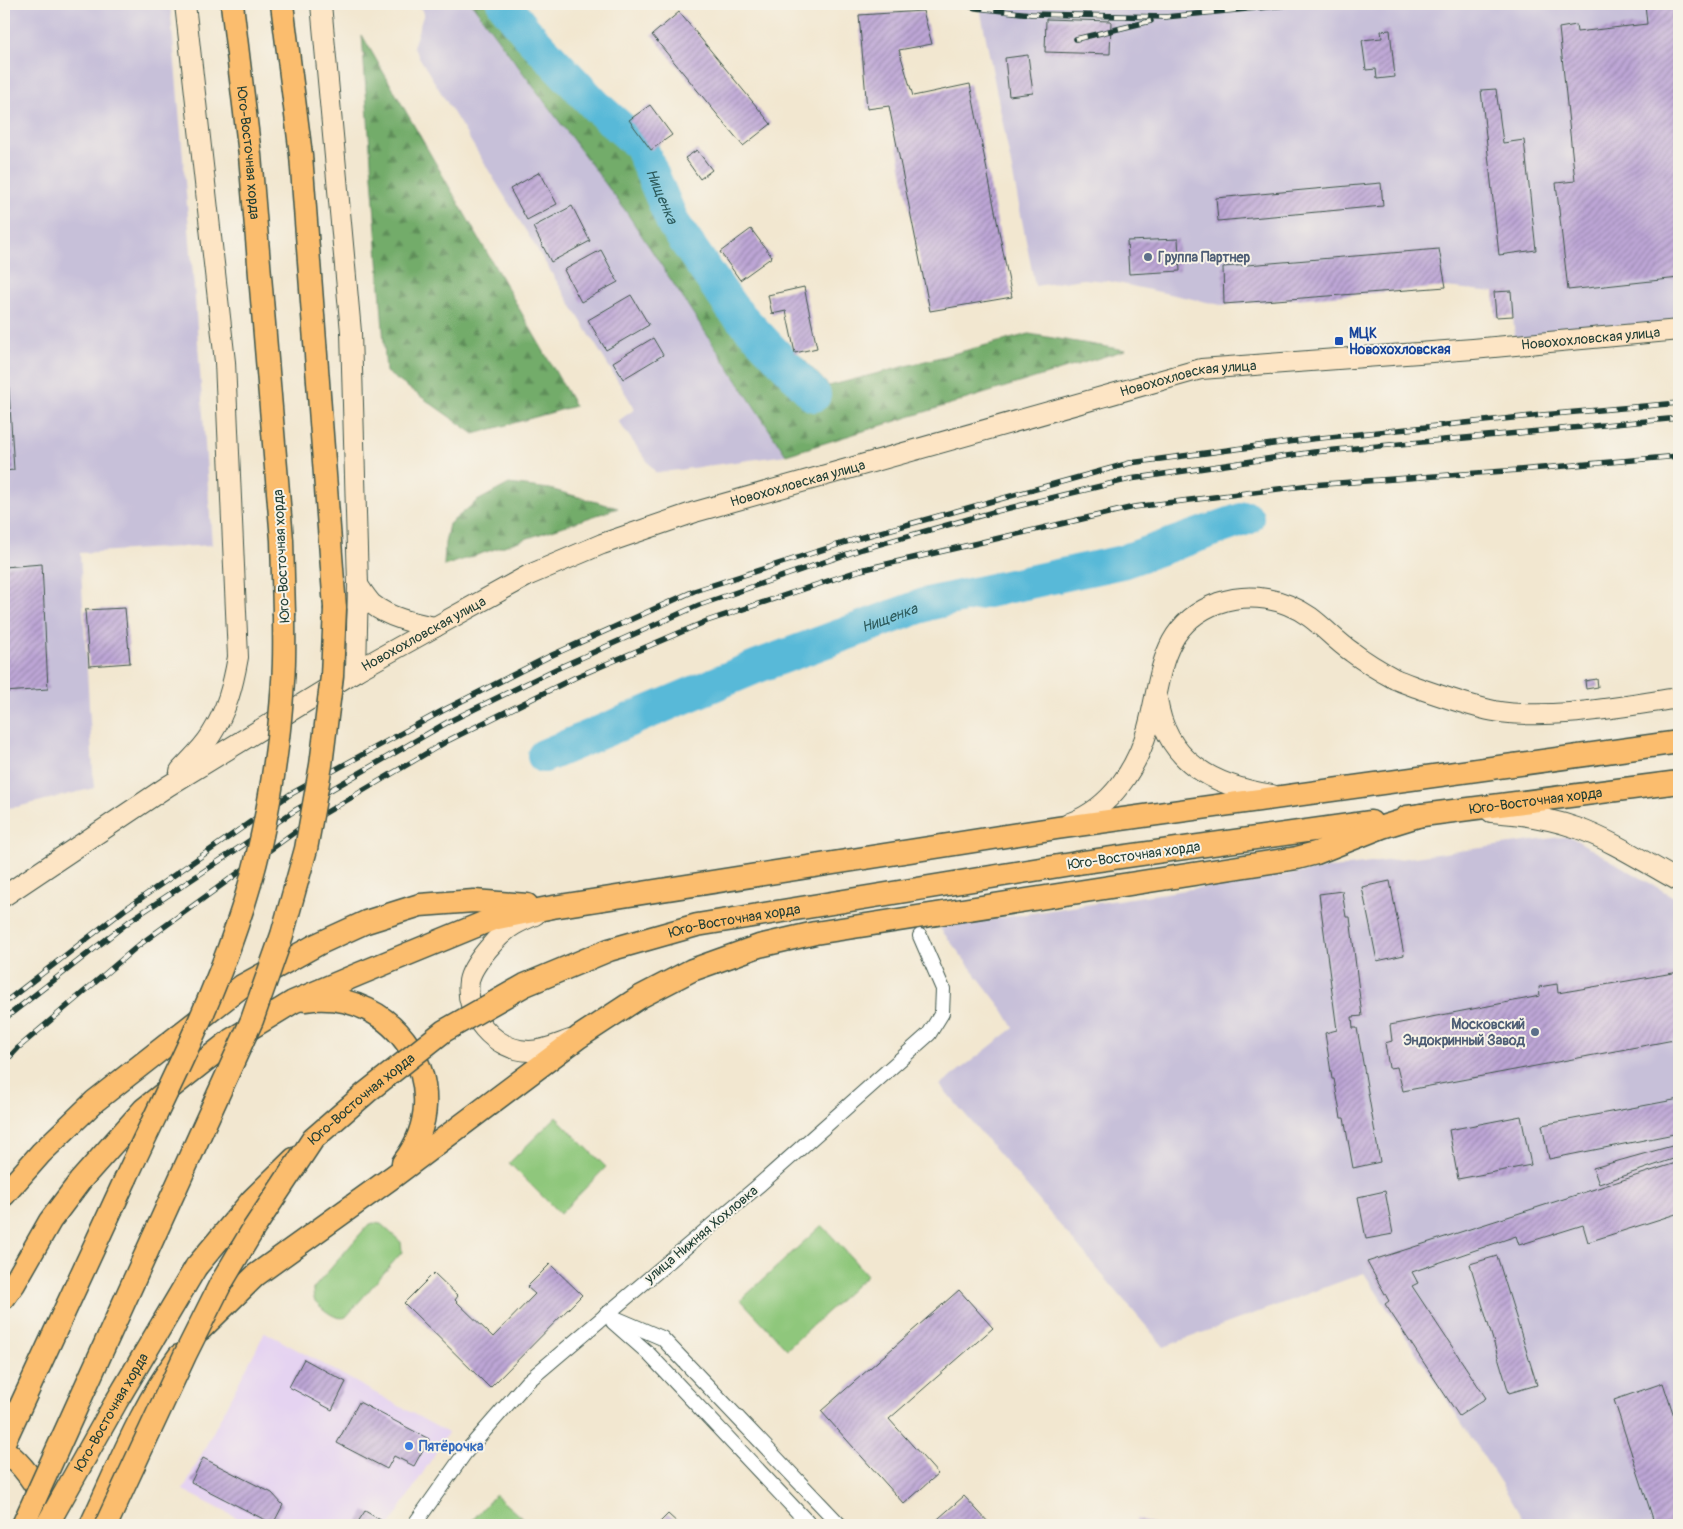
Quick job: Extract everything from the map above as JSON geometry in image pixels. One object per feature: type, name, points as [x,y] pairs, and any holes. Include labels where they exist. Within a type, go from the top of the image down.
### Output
[{"type":"main road","name":"Юго-Восточная хорда","points":[[4,1442],[207,1006],[238,924],[260,844],[275,764],[284,680],[282,540],[250,155],[232,4]]},
{"type":"main road","name":"Юго-Восточная хорда","points":[[23,1525],[252,1020],[282,935],[306,849],[321,765],[332,676],[335,608],[301,155],[282,4]]},
{"type":"main road","points":[[4,1314],[9,1291],[50,1222],[80,1181],[144,1110],[231,1040],[293,1002],[493,920],[553,907],[1057,828],[1679,742]]},
{"type":"main road","name":"Юго-Восточная хорда","points":[[48,1525],[116,1402],[196,1268],[252,1200],[313,1139],[367,1092],[444,1031],[525,985],[609,950],[697,925],[1078,863],[1421,815],[1679,782]]},
{"type":"main road","points":[[90,1525],[160,1381],[193,1337],[256,1275],[394,1176],[579,1037],[640,997],[692,970],[759,946],[815,933],[1297,858],[1316,853],[1382,827],[1421,815]]},
{"type":"main road","points":[[4,1195],[41,1153],[96,1101],[242,986],[318,944],[366,922],[420,905],[474,901],[553,907]]},
{"type":"main road","points":[[293,1002],[322,998],[370,1010],[400,1035],[418,1061],[424,1081],[426,1103],[421,1129],[412,1151],[394,1176]]},
{"type":"main road","points":[[106,1525],[185,1355],[220,1285],[254,1228],[313,1139]]},
{"type":"main road","points":[[4,1422],[37,1371]]},
{"type":"main road","points":[[4,1450],[30,1476],[44,1503],[48,1525]]},
{"type":"street","points":[[168,786],[210,736],[223,714],[232,690],[238,657],[225,362],[185,4]]},
{"type":"street","points":[[321,4],[351,332],[358,585],[356,671]]},
{"type":"street","name":"Новохохловская улица","points":[[4,896],[168,786],[356,671],[529,575],[602,544],[685,516],[1202,368],[1480,349],[1679,330]]},
{"type":"street","points":[[358,585],[372,604],[391,615],[417,624],[435,627]]},
{"type":"street","points":[[1057,828],[1083,818],[1099,808],[1125,779],[1137,757],[1148,729],[1158,678],[1168,647],[1177,633],[1202,611],[1232,599],[1266,598],[1297,608],[1351,652],[1395,679],[1453,700],[1496,711],[1546,714],[1597,710],[1679,698]]},
{"type":"street","points":[[1158,678],[1157,695],[1161,719],[1171,742],[1181,755],[1193,766],[1222,782],[1249,791],[1279,796]]},
{"type":"street","points":[[1464,810],[1512,813],[1546,819],[1579,828],[1615,845],[1679,881]]},
{"type":"street","points":[[553,907],[513,925],[480,959],[472,971],[469,981],[470,999],[474,1014],[485,1030],[498,1040],[513,1047],[528,1051],[547,1049],[579,1037]]},
{"type":"street","name":"улица Нижняя Хохловка","points":[[414,1525],[466,1453],[527,1382],[758,1186],[929,1034],[942,1013],[943,989],[920,936]]},
{"type":"street","points":[[606,1314],[647,1352],[810,1525]]},
{"type":"street","points":[[606,1314],[662,1338],[840,1525]]},
{"type":"shaded area","points":[[4,4],[170,4],[195,299],[212,545],[80,553],[94,788],[17,807],[4,808]]},
{"type":"shaded area","points":[[418,4],[472,4],[625,210],[786,455],[656,473],[618,421],[635,409],[413,47],[424,13]]},
{"type":"shaded area","points":[[981,4],[1679,4],[1679,323],[1515,340],[1511,291],[1494,292],[1446,287],[1221,305],[1108,281],[1083,279],[1035,286],[981,13]]},
{"type":"shaded area","points":[[1569,836],[1679,900],[1679,1525],[1526,1525],[1506,1491],[1364,1273],[1164,1347],[940,1085],[1014,1028],[1004,1011],[939,927],[1311,871]]},
{"type":"shaded area","points":[[265,1332],[448,1433],[390,1525],[251,1525],[183,1490]]},
{"type":"green space","points":[[472,4],[519,4],[748,302],[829,386],[1029,334],[1125,350],[786,455],[625,210]]},
{"type":"green space","points":[[362,35],[575,406],[474,434],[386,372]]},
{"type":"green space","points":[[509,484],[550,489],[618,508],[444,566],[445,543],[449,524],[477,501]]},
{"type":"green space","points":[[556,1117],[606,1167],[560,1214],[509,1163]]},
{"type":"green space","points":[[373,1223],[381,1224],[401,1242],[402,1252],[346,1317],[334,1316],[325,1311],[315,1301],[313,1289],[368,1225]]},
{"type":"green space","points":[[822,1225],[867,1275],[787,1349],[741,1300]]},
{"type":"green space","points":[[495,1495],[530,1525],[468,1525]]},
{"type":"building","points":[[1645,4],[1679,4],[1679,278],[1568,290],[1556,183],[1575,181],[1559,28],[1576,25],[1577,32],[1647,24]]},
{"type":"building","points":[[923,11],[932,44],[899,50],[913,96],[970,84],[1012,297],[930,311],[889,106],[867,109],[859,15]]},
{"type":"building","points":[[679,12],[771,124],[743,146],[652,35]]},
{"type":"building","points":[[1046,19],[1111,21],[1110,54],[1045,52]]},
{"type":"building","points":[[1390,30],[1395,77],[1377,79],[1376,69],[1366,70],[1362,40],[1382,38],[1381,31]]},
{"type":"building","points":[[1028,55],[1033,93],[1009,96],[1005,58]]},
{"type":"building","points":[[1496,89],[1503,143],[1524,140],[1536,250],[1499,255],[1481,90]]},
{"type":"building","points":[[650,105],[672,135],[651,150],[629,120]]},
{"type":"building","points":[[697,150],[712,170],[700,179],[685,158]]},
{"type":"building","points":[[540,172],[557,204],[527,220],[510,189]]},
{"type":"building","points":[[1381,183],[1383,206],[1218,221],[1216,198]]},
{"type":"building","points":[[572,206],[590,241],[551,262],[533,227]]},
{"type":"building","points":[[751,229],[772,257],[740,280],[720,252]]},
{"type":"building","points":[[1178,239],[1180,271],[1129,274],[1127,241]]},
{"type":"building","points":[[1439,249],[1446,287],[1224,304],[1223,267]]},
{"type":"building","points":[[601,250],[618,282],[581,302],[564,270]]},
{"type":"building","points":[[804,287],[817,348],[795,353],[786,311],[772,314],[768,295]]},
{"type":"building","points":[[1511,291],[1513,316],[1496,317],[1494,292]]},
{"type":"building","points":[[631,295],[649,325],[606,350],[588,320]]},
{"type":"building","points":[[4,328],[14,470],[4,471]]},
{"type":"building","points":[[653,338],[663,355],[623,379],[613,362]]},
{"type":"building","points":[[42,564],[48,689],[4,692],[4,567]]},
{"type":"building","points":[[125,608],[130,663],[89,666],[85,610]]},
{"type":"building","points":[[1597,679],[1598,687],[1586,689],[1585,681]]},
{"type":"building","points":[[1390,881],[1404,955],[1377,961],[1362,887]]},
{"type":"building","points":[[1342,891],[1346,917],[1350,917],[1362,1016],[1352,1017],[1353,1028],[1357,1028],[1380,1162],[1353,1168],[1344,1118],[1341,1118],[1334,1079],[1332,1079],[1325,1033],[1337,1030],[1319,894]]},
{"type":"building","name":"Московский Эндокринный Завод","points":[[1679,972],[1679,1039],[1403,1091],[1397,1067],[1389,1068],[1385,1043],[1392,1041],[1390,1025],[1540,996],[1539,987],[1557,984],[1558,993]]},
{"type":"building","points":[[1679,1099],[1679,1133],[1549,1159],[1542,1125]]},
{"type":"building","points":[[1521,1116],[1531,1165],[1458,1179],[1449,1130]]},
{"type":"building","points":[[1679,1144],[1679,1157],[1599,1184],[1593,1168]]},
{"type":"building","points":[[1679,1162],[1679,1213],[1588,1242],[1583,1225],[1519,1245],[1516,1236],[1412,1272],[1418,1283],[1412,1286],[1486,1398],[1459,1416],[1385,1304],[1389,1301],[1367,1262]]},
{"type":"building","points":[[1385,1191],[1393,1234],[1366,1239],[1358,1197]]},
{"type":"building","points":[[1497,1256],[1537,1385],[1509,1393],[1470,1264]]},
{"type":"building","points":[[550,1264],[582,1295],[490,1388],[404,1303],[434,1273],[458,1296],[455,1300],[493,1337],[535,1294],[527,1287]]},
{"type":"building","points":[[959,1290],[993,1328],[889,1419],[938,1474],[904,1504],[821,1411]]},
{"type":"building","points":[[304,1359],[346,1382],[332,1410],[289,1387]]},
{"type":"building","points":[[1663,1383],[1679,1431],[1679,1525],[1655,1525],[1614,1400]]},
{"type":"building","points":[[359,1402],[429,1439],[414,1466],[394,1456],[387,1469],[337,1443]]},
{"type":"building","points":[[203,1458],[272,1493],[283,1505],[273,1524],[191,1482]]},
{"type":"building","points":[[964,1496],[991,1525],[931,1525]]},
{"type":"building","points":[[365,1511],[389,1525],[356,1525]]},
{"type":"building","points":[[668,1514],[680,1525],[657,1525]]},
{"type":"building","points":[[1137,1519],[1154,1525],[1135,1525]]},
{"type":"waterway","name":"Нищенка","points":[[504,4],[526,32],[598,108],[640,145],[673,223],[732,308],[814,395]]},
{"type":"waterway","name":"Нищенка","points":[[544,756],[758,666],[927,604],[1122,562],[1247,518]]},
{"type":"railway","points":[[962,4],[976,8],[1031,14],[1165,17],[1298,4]]},
{"type":"railway","points":[[1076,39],[1151,21]]},
{"type":"railway","points":[[4,1003],[124,910],[289,795],[442,711],[550,656],[694,591],[859,538],[1130,463],[1311,439],[1679,403]]},
{"type":"railway","points":[[4,1019],[131,920],[294,811],[448,722],[556,669],[699,605],[862,549],[997,511],[1130,479],[1314,452],[1679,418]]},
{"type":"railway","points":[[4,1063],[18,1048],[139,945],[303,826],[449,740],[576,677],[707,621],[861,570],[1134,507],[1311,485],[1679,456]]},
{"type":"place","name":"Группа Партнер","points":[[1148,257]]},
{"type":"place","name":"МЦК Новохохловская","points":[[1339,341]]},
{"type":"place","name":"Московский Эндокринный Завод","points":[[1535,1032]]},
{"type":"place","name":"Пятёрочка","points":[[409,1446]]}]
